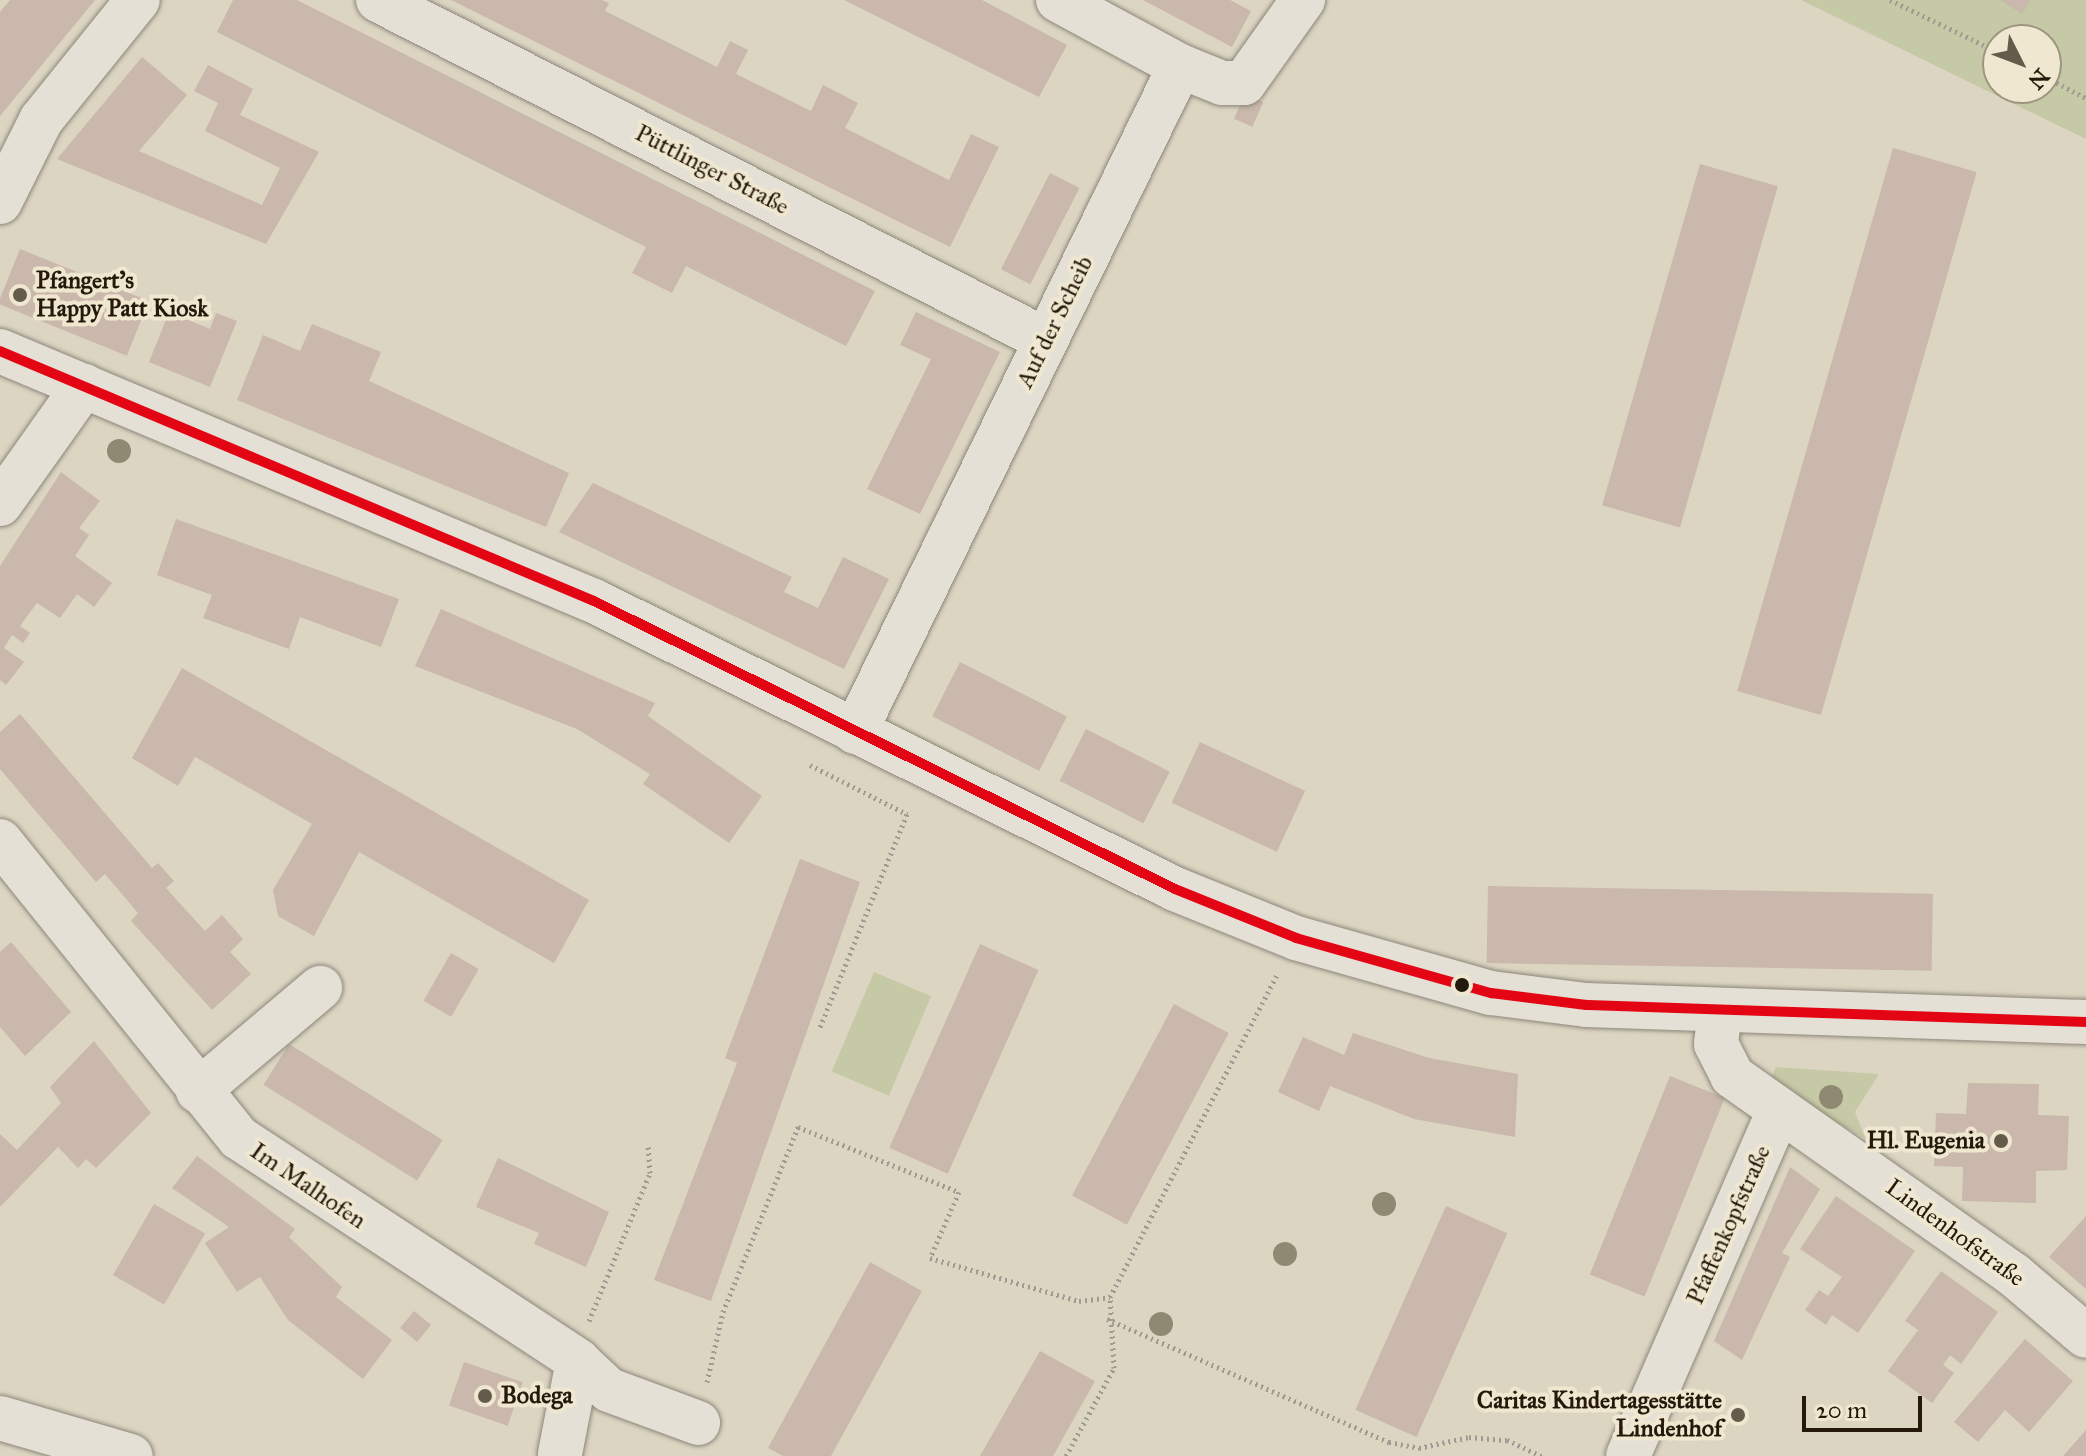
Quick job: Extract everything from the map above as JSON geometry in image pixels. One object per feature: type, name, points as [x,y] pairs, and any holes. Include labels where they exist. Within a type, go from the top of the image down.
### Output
[{"type":"street","points":[[0,202],[41,120],[138,0]]},
{"type":"street","name":"Püttlinger Straße","points":[[378,0],[1046,340]]},
{"type":"street","points":[[1058,0],[1180,66],[1222,83],[1244,83],[1303,0]]},
{"type":"street","name":"Auf der Scheib","points":[[855,732],[1180,66]]},
{"type":"street","points":[[0,351],[594,601],[1175,889],[1296,938],[1491,993],[1720,1011],[2086,1022]]},
{"type":"street","points":[[0,504],[84,386]]},
{"type":"street","name":"Im Malhofen","points":[[0,841],[198,1091],[270,1164],[578,1361],[609,1390],[698,1423]]},
{"type":"street","points":[[198,1091],[320,988]]},
{"type":"street","points":[[1720,1011],[1716,1044],[1732,1076],[1779,1110]]},
{"type":"street","name":"Lindenhofstraße","points":[[1779,1110],[2014,1275],[2086,1336]]},
{"type":"street","name":"Pfaffenkopfstraße","points":[[1628,1456],[1779,1110]]},
{"type":"street","points":[[560,1454],[578,1361]]},
{"type":"street","points":[[0,1418],[131,1456]]},
{"type":"path","points":[[1890,0],[1982,44]]},
{"type":"path","points":[[2062,85],[2086,98]]},
{"type":"path","points":[[810,765],[907,814],[819,1030]]},
{"type":"path","points":[[1066,1456],[1114,1368],[1107,1319],[1110,1297],[1296,938]]},
{"type":"path","points":[[698,1423],[723,1312],[798,1127],[959,1192],[930,1258],[1079,1301],[1110,1297]]},
{"type":"path","points":[[578,1361],[597,1294],[650,1173],[648,1144]]},
{"type":"path","points":[[1107,1319],[1389,1442],[1419,1448],[1469,1437],[1507,1440],[1542,1456]]},
{"type":"green space","points":[[1801,0],[2086,0],[2086,139],[2014,104],[2062,104],[2062,24],[1982,24],[1982,88]]},
{"type":"green space","points":[[874,972],[931,996],[889,1096],[832,1071]]},
{"type":"green space","points":[[1776,1067],[1879,1074],[1855,1112],[1865,1138],[1769,1085]]},
{"type":"building","points":[[10,0],[95,0],[0,116],[0,12]]},
{"type":"building","points":[[233,0],[297,0],[875,291],[846,346],[686,266],[672,293],[632,273],[646,247],[217,32]]},
{"type":"building","points":[[451,0],[602,0],[609,3],[605,11],[717,67],[730,41],[748,50],[736,74],[811,111],[823,85],[858,103],[845,128],[949,180],[971,134],[999,147],[950,247]]},
{"type":"building","points":[[844,0],[982,0],[1067,45],[1039,97]]},
{"type":"building","points":[[1143,0],[1230,0],[1251,11],[1232,47]]},
{"type":"building","points":[[2000,0],[2031,0],[2022,14]]},
{"type":"building","points":[[142,57],[187,95],[139,151],[262,205],[280,168],[205,131],[218,103],[194,91],[208,65],[253,89],[240,115],[319,152],[266,244],[57,159]]},
{"type":"building","points":[[1245,94],[1263,102],[1252,127],[1234,119]]},
{"type":"building","points":[[1893,148],[1977,172],[1821,715],[1737,691]]},
{"type":"building","points":[[1700,164],[1778,186],[1680,528],[1602,505]]},
{"type":"building","points":[[1050,173],[1079,188],[1030,284],[1001,269]]},
{"type":"building","points":[[20,249],[149,301],[127,356],[0,305]]},
{"type":"building","points":[[169,312],[210,329],[216,313],[237,321],[210,387],[149,362]]},
{"type":"building","points":[[916,312],[1000,352],[920,514],[867,489],[931,359],[900,345]]},
{"type":"building","points":[[312,324],[381,352],[369,381],[569,473],[546,527],[237,400],[263,335],[300,351]]},
{"type":"building","points":[[61,472],[100,501],[79,528],[89,535],[75,556],[112,583],[94,607],[77,594],[60,618],[37,603],[20,626],[30,633],[23,643],[12,635],[4,648],[24,662],[6,685],[0,680],[0,566]]},
{"type":"building","points":[[593,483],[792,577],[784,592],[818,608],[843,557],[889,579],[844,669],[559,532]]},
{"type":"building","points":[[176,519],[399,599],[381,647],[300,617],[289,649],[203,618],[212,595],[157,575]]},
{"type":"building","points":[[441,609],[655,703],[648,716],[762,796],[729,843],[643,784],[650,774],[577,729],[415,666]]},
{"type":"building","points":[[960,662],[1067,716],[1039,771],[932,716]]},
{"type":"building","points":[[182,668],[589,900],[554,963],[359,852],[314,936],[278,916],[273,890],[312,824],[195,757],[178,786],[132,758]]},
{"type":"building","points":[[20,714],[152,868],[158,863],[174,881],[166,888],[205,931],[222,915],[243,939],[230,952],[251,974],[212,1010],[131,921],[138,913],[105,874],[96,882],[0,769],[0,732]]},
{"type":"building","points":[[1086,729],[1170,772],[1143,823],[1060,781]]},
{"type":"building","points":[[1200,742],[1305,791],[1277,852],[1172,803]]},
{"type":"building","points":[[800,859],[860,882],[711,1301],[654,1280],[737,1063],[725,1058]]},
{"type":"building","points":[[1488,886],[1933,894],[1932,971],[1487,963]]},
{"type":"building","points":[[11,942],[71,1012],[25,1056],[0,1027],[0,952]]},
{"type":"building","points":[[980,944],[1038,970],[948,1174],[889,1148]]},
{"type":"building","points":[[451,953],[479,969],[451,1017],[424,1001]]},
{"type":"building","points":[[1174,1004],[1229,1033],[1127,1225],[1072,1196]]},
{"type":"building","points":[[1353,1033],[1429,1058],[1518,1074],[1515,1137],[1414,1119],[1330,1086],[1319,1111],[1278,1092],[1303,1037],[1344,1055]]},
{"type":"building","points":[[94,1041],[151,1113],[96,1168],[86,1159],[78,1168],[58,1147],[0,1207],[0,1134],[17,1150],[61,1103],[50,1087]]},
{"type":"building","points":[[289,1044],[442,1140],[417,1181],[264,1085]]},
{"type":"building","points":[[1670,1076],[1725,1098],[1645,1297],[1590,1274]]},
{"type":"building","name":"Hl. Eugenia","points":[[1968,1083],[2039,1084],[2038,1115],[2069,1116],[2067,1170],[2036,1171],[2036,1203],[1962,1201],[1963,1167],[1934,1166],[1936,1113],[1966,1114]]},
{"type":"building","points":[[197,1156],[295,1229],[289,1237],[342,1287],[336,1297],[392,1340],[363,1379],[288,1320],[260,1277],[237,1292],[205,1243],[229,1227],[172,1188]]},
{"type":"building","points":[[498,1158],[609,1212],[586,1267],[534,1244],[539,1233],[476,1207]]},
{"type":"building","points":[[1790,1167],[1820,1189],[1782,1253],[1790,1257],[1742,1360],[1714,1341]]},
{"type":"building","points":[[1836,1196],[1915,1251],[1858,1333],[1832,1315],[1826,1325],[1805,1310],[1819,1290],[1828,1296],[1842,1277],[1800,1249]]},
{"type":"building","points":[[154,1204],[205,1234],[164,1305],[113,1275]]},
{"type":"building","points":[[1446,1206],[1507,1233],[1417,1437],[1355,1410]]},
{"type":"building","points":[[2086,1216],[2086,1289],[2049,1257]]},
{"type":"building","points":[[870,1262],[922,1291],[831,1456],[783,1456],[768,1448]]},
{"type":"building","points":[[1941,1271],[1998,1312],[1961,1364],[1950,1355],[1943,1365],[1954,1373],[1932,1403],[1888,1371],[1918,1330],[1905,1321]]},
{"type":"building","points":[[414,1311],[431,1325],[417,1342],[400,1328]]},
{"type":"building","points":[[2025,1339],[2073,1381],[2029,1432],[2005,1410],[1978,1442],[1954,1422]]},
{"type":"building","points":[[1040,1351],[1095,1381],[1053,1456],[980,1456]]},
{"type":"building","name":"Bodega","points":[[464,1362],[523,1382],[508,1426],[449,1405]]},
{"type":"building","points":[[2086,1430],[2086,1456],[2063,1456]]},
{"type":"transit line","points":[[0,351],[594,601],[1175,889],[1296,938],[1491,993],[1586,1005],[2086,1022]]},
{"type":"place","name":"Pfangert's Happy Patt Kiosk","points":[[20,295]]},
{"type":"place","name":"Hl. Eugenia","points":[[2001,1141]]},
{"type":"place","name":"Bodega","points":[[485,1396]]},
{"type":"place","name":"Caritas Kindertagesstätte Lindenhof","points":[[1738,1415]]}]
